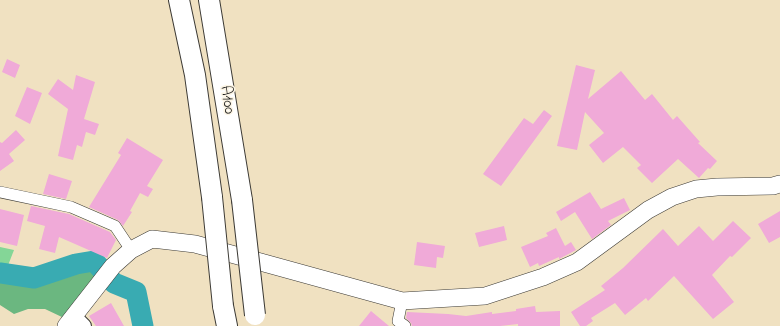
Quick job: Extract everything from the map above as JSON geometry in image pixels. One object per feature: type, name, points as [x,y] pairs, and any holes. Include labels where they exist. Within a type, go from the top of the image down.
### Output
[{"type":"highway","points":[[173,0],[195,74]]},
{"type":"highway","name":"A100","points":[[179,0],[195,74],[212,197],[223,306],[227,326]]},
{"type":"highway","name":"A100","points":[[209,0],[242,200],[256,320]]},
{"type":"main road","points":[[75,323],[95,287],[113,266],[131,250],[152,239],[195,244],[402,301],[485,296],[543,277],[577,262],[648,210],[672,197],[696,189],[773,186],[780,184]]},
{"type":"street","points":[[0,192],[71,207],[115,226],[131,250]]},
{"type":"street","points":[[402,301],[398,321],[405,326]]},
{"type":"green space","points":[[0,247],[14,250],[7,268],[0,267]]},
{"type":"green space","points":[[91,267],[99,271],[64,318],[45,309],[28,309],[14,314],[0,305],[0,278],[48,282],[73,270]]},
{"type":"building","points":[[7,59],[20,65],[15,78],[2,72]]},
{"type":"building","points":[[576,65],[595,70],[588,99],[621,71],[645,100],[652,94],[673,120],[677,116],[700,142],[698,143],[717,161],[699,178],[678,159],[652,183],[637,168],[641,165],[623,147],[603,163],[589,145],[604,133],[585,112],[577,150],[557,146]]},
{"type":"building","points":[[76,75],[95,82],[84,119],[99,124],[95,135],[86,132],[82,147],[77,145],[73,160],[58,156],[68,109],[48,94],[58,79],[73,90]]},
{"type":"building","points":[[27,87],[42,93],[30,124],[15,116]]},
{"type":"building","points":[[544,110],[552,116],[501,186],[483,174],[524,118],[533,124]]},
{"type":"building","points":[[16,130],[25,140],[9,154],[14,161],[0,171],[0,142],[2,143]]},
{"type":"building","points":[[127,138],[163,160],[147,186],[153,189],[148,197],[140,193],[130,211],[132,212],[123,226],[118,220],[89,207],[121,155],[118,153]]},
{"type":"building","points":[[49,174],[72,181],[66,199],[43,194]]},
{"type":"building","points":[[590,192],[601,209],[624,198],[630,210],[608,221],[611,225],[592,239],[575,212],[561,221],[556,212]]},
{"type":"building","points":[[31,206],[69,214],[110,232],[116,240],[107,258],[59,237],[55,253],[39,249],[45,226],[27,221]]},
{"type":"building","points":[[0,209],[24,215],[17,246],[0,242]]},
{"type":"building","points":[[780,211],[780,237],[769,243],[758,224]]},
{"type":"building","points":[[733,221],[751,238],[732,257],[730,256],[712,275],[734,302],[713,319],[674,276],[648,301],[646,298],[625,315],[615,303],[591,318],[593,321],[586,326],[580,326],[571,312],[605,290],[601,286],[623,268],[663,229],[678,246],[699,226],[713,241]]},
{"type":"building","points":[[504,226],[507,240],[479,247],[475,233]]},
{"type":"building","points":[[556,228],[565,246],[571,242],[576,250],[559,259],[559,257],[539,266],[538,263],[530,267],[521,247],[548,236],[546,233]]},
{"type":"building","points":[[417,242],[445,246],[443,258],[437,257],[436,268],[414,265]]},
{"type":"building","points":[[111,303],[124,326],[96,326],[89,316]]},
{"type":"building","points":[[535,306],[536,312],[560,311],[560,326],[518,326],[518,324],[500,326],[412,326],[406,318],[407,312],[466,316],[492,312],[492,314],[516,311],[516,309]]},
{"type":"building","points":[[371,311],[389,326],[359,326]]},
{"type":"waterway","points":[[0,273],[34,278],[76,264],[94,261],[114,283],[136,292],[143,326]]}]
